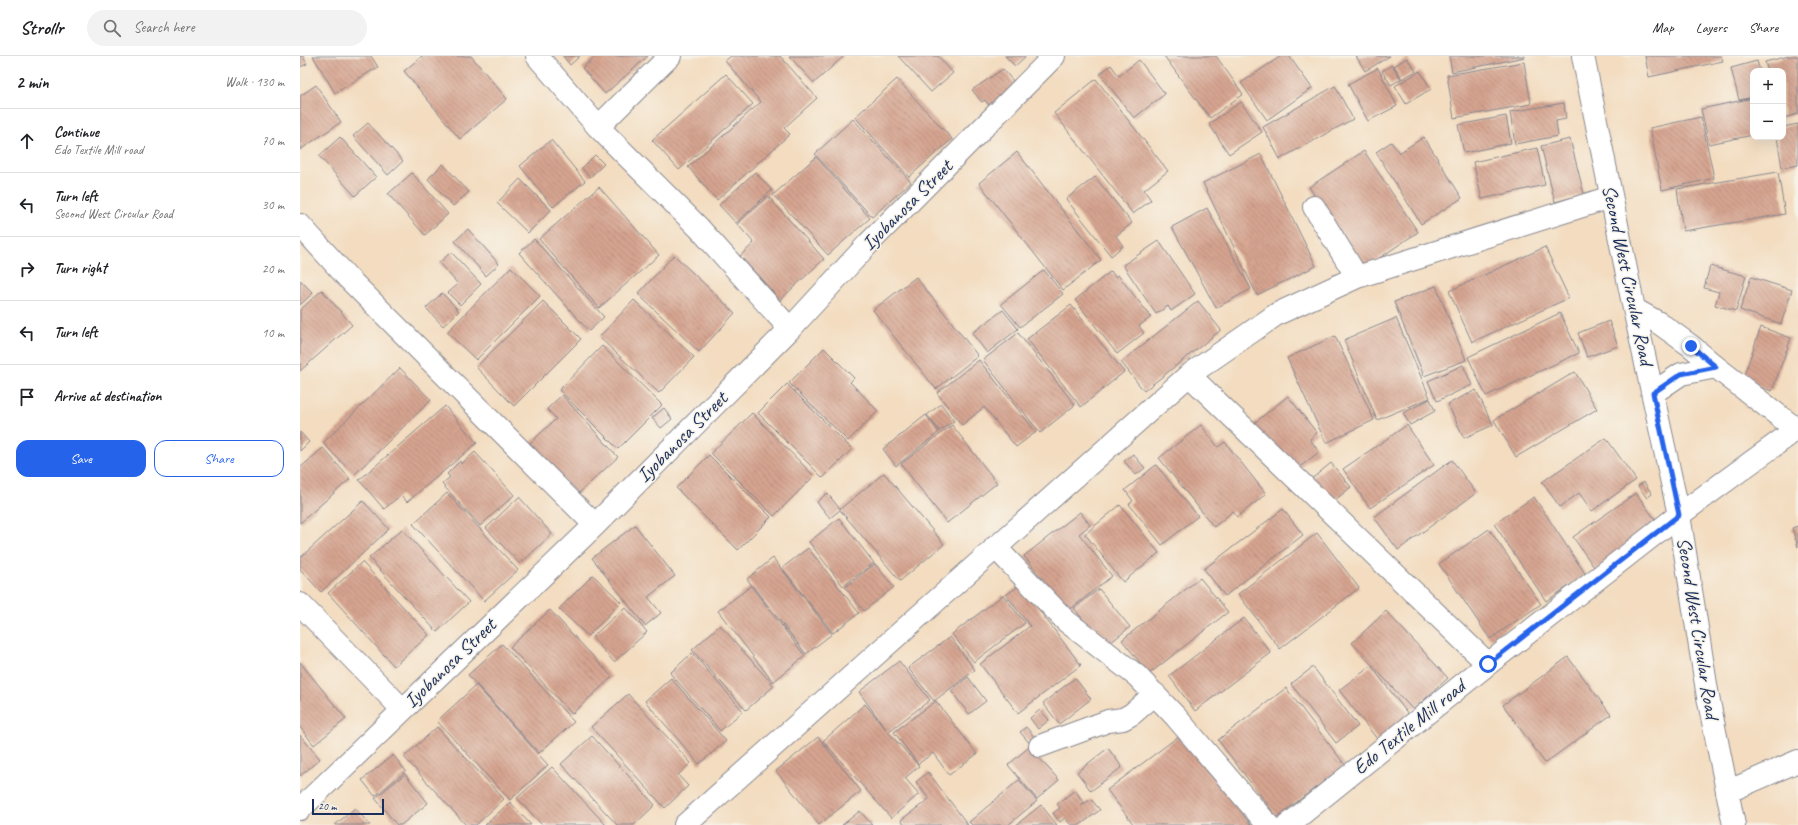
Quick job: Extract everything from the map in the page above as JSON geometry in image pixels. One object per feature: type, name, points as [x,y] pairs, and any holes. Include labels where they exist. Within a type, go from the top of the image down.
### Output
[{"type":"street","points":[[538,56],[598,127],[698,228],[790,329]]},
{"type":"street","points":[[598,127],[670,56]]},
{"type":"street","name":"Iyobanosa Street","points":[[300,809],[594,525],[790,329],[868,244],[1054,56]]},
{"type":"street","name":"Second West Circular Road","points":[[1583,56],[1634,309],[1679,515],[1708,697],[1734,825]]},
{"type":"street","points":[[685,825],[1188,375],[1277,314],[1357,277],[1611,197]]},
{"type":"street","points":[[1314,207],[1357,277]]},
{"type":"street","points":[[300,225],[348,278],[594,525]]},
{"type":"street","points":[[1634,309],[1659,323],[1691,346],[1716,367],[1797,428]]},
{"type":"street","points":[[1653,393],[1681,374],[1716,367]]},
{"type":"street","points":[[1188,375],[1488,664]]},
{"type":"street","name":"Edo Textile Mill road","points":[[1288,825],[1488,664],[1679,515],[1797,428]]},
{"type":"street","points":[[995,547],[1066,620],[1137,676],[1155,694],[1268,825]]},
{"type":"street","points":[[300,604],[402,709]]},
{"type":"street","points":[[1040,746],[1108,721],[1123,719],[1132,714],[1155,694]]},
{"type":"street","points":[[1727,792],[1798,761]]},
{"type":"building","points":[[300,56],[303,56],[307,64],[300,67]]},
{"type":"building","points":[[313,56],[371,56],[378,67],[335,93]]},
{"type":"building","points":[[422,56],[471,56],[507,99],[460,139],[404,71]]},
{"type":"building","points":[[563,56],[580,56],[570,65]]},
{"type":"building","points":[[596,56],[648,56],[605,94],[582,68]]},
{"type":"building","points":[[731,56],[780,56],[817,98],[784,128],[790,134],[717,200],[688,167],[761,102],[725,61]]},
{"type":"building","points":[[789,56],[844,56],[814,83]]},
{"type":"building","points":[[898,56],[938,56],[953,73],[931,92]]},
{"type":"building","points":[[1005,56],[1026,56],[1015,66]]},
{"type":"building","points":[[1164,56],[1216,56],[1243,94],[1210,118]]},
{"type":"building","points":[[1281,56],[1289,56],[1312,88],[1267,120],[1241,83]]},
{"type":"building","points":[[1356,56],[1390,56],[1365,71]]},
{"type":"building","points":[[1449,56],[1525,56],[1525,57],[1452,72]]},
{"type":"building","points":[[1645,56],[1721,56],[1723,61],[1649,77]]},
{"type":"building","points":[[1789,56],[1798,56],[1798,114],[1786,117],[1786,68],[1767,68],[1765,62]]},
{"type":"building","points":[[1407,58],[1416,71],[1402,79],[1394,66]]},
{"type":"building","points":[[1139,60],[1165,94],[1134,118],[1100,74],[1111,65],[1119,76]]},
{"type":"building","points":[[1757,61],[1759,68],[1750,68],[1750,98],[1739,100],[1731,68]]},
{"type":"building","points":[[1524,62],[1531,104],[1454,118],[1447,75]]},
{"type":"building","points":[[1392,65],[1401,79],[1391,85],[1382,71]]},
{"type":"building","points":[[1378,68],[1397,106],[1368,121],[1348,84]]},
{"type":"building","points":[[1003,69],[1018,87],[991,108],[985,100],[982,102],[972,90]]},
{"type":"building","points":[[1420,71],[1431,89],[1406,104],[1395,86]]},
{"type":"building","points":[[726,74],[753,104],[679,170],[652,140]]},
{"type":"building","points":[[897,79],[952,139],[909,177],[855,117]]},
{"type":"building","points":[[1096,79],[1168,171],[1144,190],[1151,200],[1133,214],[1054,113]]},
{"type":"building","points":[[316,85],[341,122],[300,150],[300,96]]},
{"type":"building","points":[[1335,86],[1353,119],[1280,159],[1263,127]]},
{"type":"building","points":[[1750,99],[1750,136],[1709,144],[1701,109]]},
{"type":"building","points":[[1241,102],[1262,132],[1229,154],[1209,124]]},
{"type":"building","points":[[1564,103],[1566,119],[1556,121],[1558,136],[1515,144],[1510,112]]},
{"type":"building","points":[[1506,116],[1511,143],[1464,153],[1458,125]]},
{"type":"building","points":[[1701,117],[1714,178],[1662,190],[1650,128]]},
{"type":"building","points":[[853,119],[911,182],[872,217],[815,154]]},
{"type":"building","points":[[368,123],[403,161],[388,175],[353,136]]},
{"type":"building","points":[[1798,124],[1798,165],[1782,168],[1777,140],[1786,140],[1786,126]]},
{"type":"building","points":[[340,137],[376,177],[355,196],[319,156]]},
{"type":"building","points":[[1424,137],[1462,198],[1421,224],[1376,152],[1391,142],[1399,153]]},
{"type":"building","points":[[1570,139],[1584,194],[1555,202],[1541,146]]},
{"type":"building","points":[[551,140],[585,181],[553,207],[520,166]]},
{"type":"building","points":[[1537,148],[1545,185],[1482,199],[1473,162]]},
{"type":"building","points":[[1364,151],[1418,232],[1363,269],[1309,187]]},
{"type":"building","points":[[1017,152],[1101,260],[1063,290],[979,183]]},
{"type":"building","points":[[1261,154],[1316,266],[1257,295],[1203,183]]},
{"type":"building","points":[[595,155],[604,164],[590,177],[582,168]]},
{"type":"building","points":[[816,157],[870,218],[828,255],[773,195]]},
{"type":"building","points":[[443,164],[469,192],[453,206],[428,179]]},
{"type":"building","points":[[755,172],[772,190],[736,223],[719,205]]},
{"type":"building","points":[[1778,172],[1785,214],[1683,231],[1677,189]]},
{"type":"building","points":[[412,173],[448,214],[425,235],[388,194]]},
{"type":"building","points":[[1095,177],[1132,223],[1116,236],[1123,246],[1111,256],[1066,199]]},
{"type":"building","points":[[520,179],[551,210],[528,233],[497,203]]},
{"type":"building","points":[[599,187],[659,255],[599,308],[539,239]]},
{"type":"building","points":[[768,196],[824,259],[780,300],[740,256],[754,243],[737,224]]},
{"type":"building","points":[[1207,208],[1251,289],[1216,308],[1172,227]]},
{"type":"building","points":[[468,229],[499,264],[486,276],[455,241]]},
{"type":"building","points":[[534,239],[604,317],[589,331],[519,253]]},
{"type":"building","points":[[1159,241],[1195,294],[1171,311],[1168,306],[1156,314],[1123,265]]},
{"type":"building","points":[[1545,247],[1569,298],[1472,342],[1449,291]]},
{"type":"building","points":[[451,252],[481,284],[460,305],[448,293],[458,284],[439,263]]},
{"type":"building","points":[[674,255],[735,313],[699,352],[638,294]]},
{"type":"building","points":[[1710,266],[1746,276],[1736,311],[1715,305],[1719,292],[1704,288]]},
{"type":"building","points":[[511,267],[540,296],[476,360],[447,332]]},
{"type":"building","points":[[1044,270],[1063,294],[1020,327],[1001,304]]},
{"type":"building","points":[[1111,271],[1115,277],[1118,275],[1151,317],[1139,326],[1144,333],[1117,354],[1075,300]]},
{"type":"building","points":[[916,277],[978,356],[936,389],[873,310]]},
{"type":"building","points":[[1751,277],[1792,290],[1781,324],[1740,310]]},
{"type":"building","points":[[300,280],[313,293],[300,305]]},
{"type":"building","points":[[1436,286],[1466,360],[1424,376],[1394,302]]},
{"type":"building","points":[[322,290],[352,325],[300,371],[300,310]]},
{"type":"building","points":[[442,293],[459,311],[443,326],[426,308]]},
{"type":"building","points":[[634,300],[694,357],[659,393],[599,337]]},
{"type":"building","points":[[543,301],[581,339],[514,406],[476,367]]},
{"type":"building","points":[[1198,301],[1221,330],[1144,391],[1121,362]]},
{"type":"building","points":[[1071,305],[1124,372],[1081,407],[1027,339]]},
{"type":"building","points":[[1003,310],[1018,329],[987,353],[972,333]]},
{"type":"building","points":[[1560,313],[1579,353],[1486,396],[1468,357]]},
{"type":"building","points":[[1396,318],[1430,398],[1377,420],[1344,340]]},
{"type":"building","points":[[1609,321],[1618,346],[1587,357],[1578,333]]},
{"type":"building","points":[[1761,327],[1791,338],[1772,391],[1742,381]]},
{"type":"building","points":[[1018,333],[1075,405],[1040,433],[983,360]]},
{"type":"building","points":[[1335,336],[1374,420],[1326,443],[1287,358]]},
{"type":"building","points":[[602,346],[662,405],[618,449],[559,390]]},
{"type":"building","points":[[824,348],[854,378],[850,382],[878,411],[848,441],[789,383]]},
{"type":"building","points":[[979,360],[1036,432],[1016,447],[984,407],[962,425],[937,393]]},
{"type":"building","points":[[1463,365],[1472,385],[1437,401],[1428,381]]},
{"type":"building","points":[[400,368],[431,400],[354,475],[323,443]]},
{"type":"building","points":[[1575,372],[1597,409],[1516,457],[1494,420]]},
{"type":"building","points":[[787,384],[852,449],[823,478],[758,413]]},
{"type":"building","points":[[1476,390],[1493,425],[1464,438],[1448,404]]},
{"type":"building","points":[[562,395],[618,457],[577,495],[530,443],[556,419],[547,409]]},
{"type":"building","points":[[1288,396],[1317,433],[1310,439],[1319,452],[1292,473],[1253,424]]},
{"type":"building","points":[[1430,399],[1435,411],[1410,425],[1403,413]]},
{"type":"building","points":[[941,404],[954,421],[940,431],[927,415]]},
{"type":"building","points":[[445,406],[477,443],[407,502],[401,495],[384,509],[359,480]]},
{"type":"building","points":[[664,408],[672,419],[661,428],[652,418]]},
{"type":"building","points":[[752,413],[814,476],[774,516],[711,453]]},
{"type":"building","points":[[926,415],[939,432],[896,466],[883,449]]},
{"type":"building","points":[[952,425],[997,483],[947,523],[901,464]]},
{"type":"building","points":[[1201,425],[1218,447],[1225,442],[1266,494],[1237,517],[1233,511],[1214,527],[1159,458]]},
{"type":"building","points":[[1407,425],[1434,465],[1370,508],[1343,469]]},
{"type":"building","points":[[300,432],[309,442],[300,451]]},
{"type":"building","points":[[1606,438],[1636,480],[1592,511],[1579,493],[1560,507],[1542,482]]},
{"type":"building","points":[[323,448],[350,479],[300,523],[300,468]]},
{"type":"building","points":[[475,452],[514,495],[480,526],[442,484],[450,477],[447,474],[460,461],[461,464]]},
{"type":"building","points":[[1133,454],[1145,468],[1136,475],[1124,461]]},
{"type":"building","points":[[709,455],[771,517],[738,550],[676,488]]},
{"type":"building","points":[[1452,460],[1476,493],[1398,550],[1374,517]]},
{"type":"building","points":[[1331,463],[1351,487],[1329,505],[1309,481]]},
{"type":"building","points":[[1156,465],[1198,516],[1162,545],[1129,504],[1133,501],[1125,490]]},
{"type":"building","points":[[884,473],[944,544],[900,581],[840,510],[830,518],[817,502],[827,493],[840,509]]},
{"type":"building","points":[[1644,482],[1652,494],[1647,498],[1638,486]]},
{"type":"building","points":[[447,493],[518,570],[484,601],[413,524]]},
{"type":"building","points":[[1636,493],[1660,526],[1596,570],[1573,537]]},
{"type":"building","points":[[519,497],[552,534],[520,564],[486,528]]},
{"type":"building","points":[[1534,497],[1586,575],[1546,601],[1494,524]]},
{"type":"building","points":[[363,501],[389,529],[321,592],[300,569],[300,558]]},
{"type":"building","points":[[1120,505],[1159,553],[1123,582],[1085,534]]},
{"type":"building","points":[[1283,509],[1303,535],[1225,596],[1204,569]]},
{"type":"building","points":[[1080,512],[1090,525],[1079,534],[1112,576],[1068,611],[1024,556]]},
{"type":"building","points":[[839,518],[874,563],[843,586],[809,542]]},
{"type":"building","points":[[635,525],[675,576],[648,597],[661,613],[645,626],[592,558]]},
{"type":"building","points":[[1798,526],[1798,547],[1792,528]]},
{"type":"building","points":[[402,529],[469,602],[437,632],[369,558]]},
{"type":"building","points":[[1489,529],[1541,604],[1490,639],[1439,564]]},
{"type":"building","points":[[1317,533],[1359,588],[1280,649],[1238,594]]},
{"type":"building","points":[[808,548],[859,613],[833,633],[782,568]]},
{"type":"building","points":[[773,558],[832,634],[806,654],[747,579]]},
{"type":"building","points":[[362,562],[429,635],[394,666],[328,593]]},
{"type":"building","points":[[875,564],[894,587],[864,611],[845,587]]},
{"type":"building","points":[[593,575],[621,602],[588,636],[559,609]]},
{"type":"building","points":[[1200,578],[1228,612],[1149,674],[1122,640]]},
{"type":"building","points":[[1020,585],[1081,665],[1018,713],[980,664],[1030,626],[1006,595]]},
{"type":"building","points":[[751,586],[805,656],[773,682],[718,611]]},
{"type":"building","points":[[1099,589],[1130,627],[1105,647],[1074,608]]},
{"type":"building","points":[[1003,595],[1025,623],[974,662],[952,634]]},
{"type":"building","points":[[625,607],[647,632],[614,662],[592,637]]},
{"type":"building","points":[[550,610],[612,677],[572,714],[510,647]]},
{"type":"building","points":[[1386,611],[1448,678],[1413,710],[1352,643]]},
{"type":"building","points":[[1244,618],[1271,653],[1195,711],[1169,676]]},
{"type":"building","points":[[720,625],[774,686],[746,710],[692,650]]},
{"type":"building","points":[[950,637],[975,670],[934,701],[908,668]]},
{"type":"building","points":[[502,644],[574,722],[539,753],[468,675]]},
{"type":"building","points":[[692,653],[743,711],[720,731],[670,673]]},
{"type":"building","points":[[1568,657],[1611,715],[1545,763],[1503,705]]},
{"type":"building","points":[[899,661],[930,700],[888,732],[919,766],[905,778],[919,794],[891,818],[823,741],[865,704],[886,729],[859,692]]},
{"type":"building","points":[[300,662],[346,719],[314,745],[300,727]]},
{"type":"building","points":[[1371,666],[1412,719],[1381,744],[1339,690]]},
{"type":"building","points":[[1313,667],[1358,726],[1336,743],[1291,684]]},
{"type":"building","points":[[968,677],[986,701],[969,714],[951,691]]},
{"type":"building","points":[[671,678],[726,741],[699,764],[645,701]]},
{"type":"building","points":[[1075,678],[1091,699],[1059,724],[1043,703]]},
{"type":"building","points":[[476,685],[548,765],[510,800],[437,721]]},
{"type":"building","points":[[1286,688],[1345,765],[1277,817],[1218,740]]},
{"type":"building","points":[[628,694],[691,763],[678,775],[688,786],[665,808],[591,727]]},
{"type":"building","points":[[936,701],[977,754],[949,775],[933,753],[918,764],[894,732]]},
{"type":"building","points":[[1040,710],[1049,720],[1038,729],[1030,718]]},
{"type":"building","points":[[437,727],[504,799],[476,825],[466,825],[404,757]]},
{"type":"building","points":[[1026,727],[1037,740],[1031,745],[1020,732]]},
{"type":"building","points":[[1183,733],[1251,825],[1134,825],[1107,790]]},
{"type":"building","points":[[300,735],[320,759],[300,776]]},
{"type":"building","points":[[592,736],[655,805],[634,825],[617,825],[561,764]]},
{"type":"building","points":[[818,737],[861,791],[819,825],[776,771]]},
{"type":"building","points":[[1029,747],[1059,780],[1037,799],[1008,765]]},
{"type":"building","points":[[1108,748],[1122,767],[1091,791],[1077,772]]},
{"type":"building","points":[[393,755],[406,771],[375,796],[362,780]]},
{"type":"building","points":[[552,767],[606,825],[542,825],[517,798]]},
{"type":"building","points":[[928,772],[968,825],[905,825],[901,820],[929,799],[916,782]]},
{"type":"building","points":[[405,774],[428,803],[401,825],[397,825],[375,798]]},
{"type":"building","points":[[1019,780],[1037,801],[1008,825],[972,825],[969,822]]},
{"type":"building","points":[[1075,790],[1084,803],[1081,806],[1091,799],[1100,810],[1080,825],[1071,825],[1065,818],[1060,822],[1053,813],[1060,808],[1057,804]]},
{"type":"building","points":[[510,802],[531,825],[485,825]]},
{"type":"building","points":[[1041,805],[1057,825],[1016,825]]},
{"type":"building","points":[[355,808],[370,825],[335,825]]},
{"type":"building","points":[[860,811],[872,825],[842,825]]},
{"type":"route","points":[[1488,664],[1679,515],[1653,393],[1681,374],[1716,367],[1691,346]]}]
